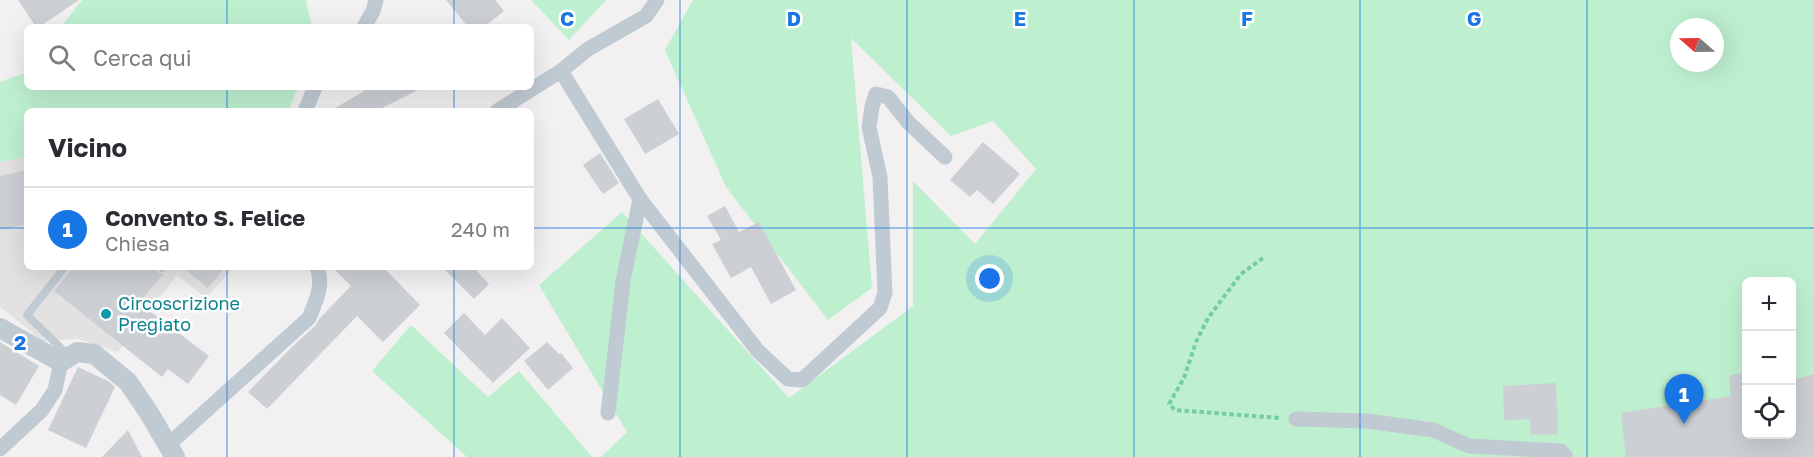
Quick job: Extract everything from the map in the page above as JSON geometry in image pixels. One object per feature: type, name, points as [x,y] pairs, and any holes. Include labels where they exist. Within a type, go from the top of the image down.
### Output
[{"type":"street","points":[[366,24],[376,0]]},
{"type":"street","points":[[534,88],[561,71],[588,48],[646,16],[657,0]]},
{"type":"street","points":[[561,71],[640,199],[758,351],[788,379],[802,380],[880,308],[885,293],[880,177],[869,127],[876,94],[888,97],[908,122],[945,157]]},
{"type":"street","points":[[306,108],[314,90]]},
{"type":"street","points":[[502,108],[531,90]]},
{"type":"street","points":[[608,413],[623,281],[640,199]]},
{"type":"street","points":[[0,449],[42,410],[55,390],[65,359],[77,352],[94,354],[128,382],[171,451],[309,318],[319,296],[318,270]]},
{"type":"street","points":[[0,328],[65,359]]},
{"type":"street","points":[[1296,419],[1367,421],[1432,430],[1469,447],[1561,452],[1566,457]]},
{"type":"lane","points":[[63,270],[27,315],[65,359]]},
{"type":"path","points":[[1263,258],[1241,274],[1208,318],[1196,342],[1184,378],[1170,404],[1175,410],[1296,419]]},
{"type":"shaded area","points":[[24,158],[24,270],[231,270],[206,298],[177,275],[118,352],[78,339],[43,341],[0,307],[0,162]]},
{"type":"green space","points":[[82,0],[306,0],[311,24],[63,24]]},
{"type":"green space","points":[[531,0],[606,0],[569,40]]},
{"type":"green space","points":[[693,0],[1814,0],[1814,457],[601,457],[627,432],[539,285],[622,212],[789,398],[913,306],[913,181],[975,244],[1036,169],[993,121],[951,136],[851,38],[872,288],[828,320],[726,187],[665,50]]},
{"type":"green space","points":[[24,73],[24,90],[297,90],[289,108],[24,108],[24,158],[0,162],[0,82]]},
{"type":"green space","points":[[411,325],[488,397],[519,371],[592,457],[467,457],[372,371]]},
{"type":"building","points":[[18,0],[79,0],[43,24],[34,24]]},
{"type":"building","points":[[446,0],[495,0],[504,11],[488,24],[466,24]]},
{"type":"building","points":[[366,90],[418,90],[382,108],[335,108]]},
{"type":"building","points":[[658,99],[679,134],[645,154],[624,119]]},
{"type":"building","points":[[983,142],[1020,174],[993,204],[977,190],[970,197],[950,180]]},
{"type":"building","points":[[600,153],[619,183],[603,194],[583,165]]},
{"type":"building","points":[[24,171],[24,225],[0,230],[0,176]]},
{"type":"building","points":[[725,206],[739,232],[759,222],[796,290],[771,304],[751,267],[731,278],[712,244],[721,240],[707,216]]},
{"type":"building","points":[[71,270],[157,270],[163,274],[139,303],[209,356],[188,384],[168,369],[162,377],[54,291]]},
{"type":"building","points":[[186,270],[223,270],[208,288]]},
{"type":"building","points":[[335,270],[386,270],[420,305],[383,342],[357,316],[267,409],[248,392],[316,325],[351,286]]},
{"type":"building","points":[[445,270],[476,270],[489,284],[474,299]]},
{"type":"building","points":[[464,313],[485,335],[502,318],[530,348],[493,383],[444,333]]},
{"type":"building","points":[[0,342],[39,366],[16,405],[0,395]]},
{"type":"building","points":[[547,342],[559,354],[561,353],[573,368],[548,390],[524,361]]},
{"type":"building","points":[[78,367],[108,381],[115,387],[86,448],[48,430]]},
{"type":"building","points":[[1742,373],[1742,439],[1796,439],[1796,379],[1814,374],[1814,457],[1626,457],[1621,413],[1731,396],[1729,376]]},
{"type":"building","points":[[1556,383],[1558,434],[1531,435],[1530,419],[1504,420],[1503,386]]},
{"type":"building","points":[[128,430],[142,457],[102,457]]},
{"type":"place","name":"Circoscrizione Pregiato","points":[[106,314]]},
{"type":"place","name":"Convento S. Felice","points":[[1684,424]]}]
